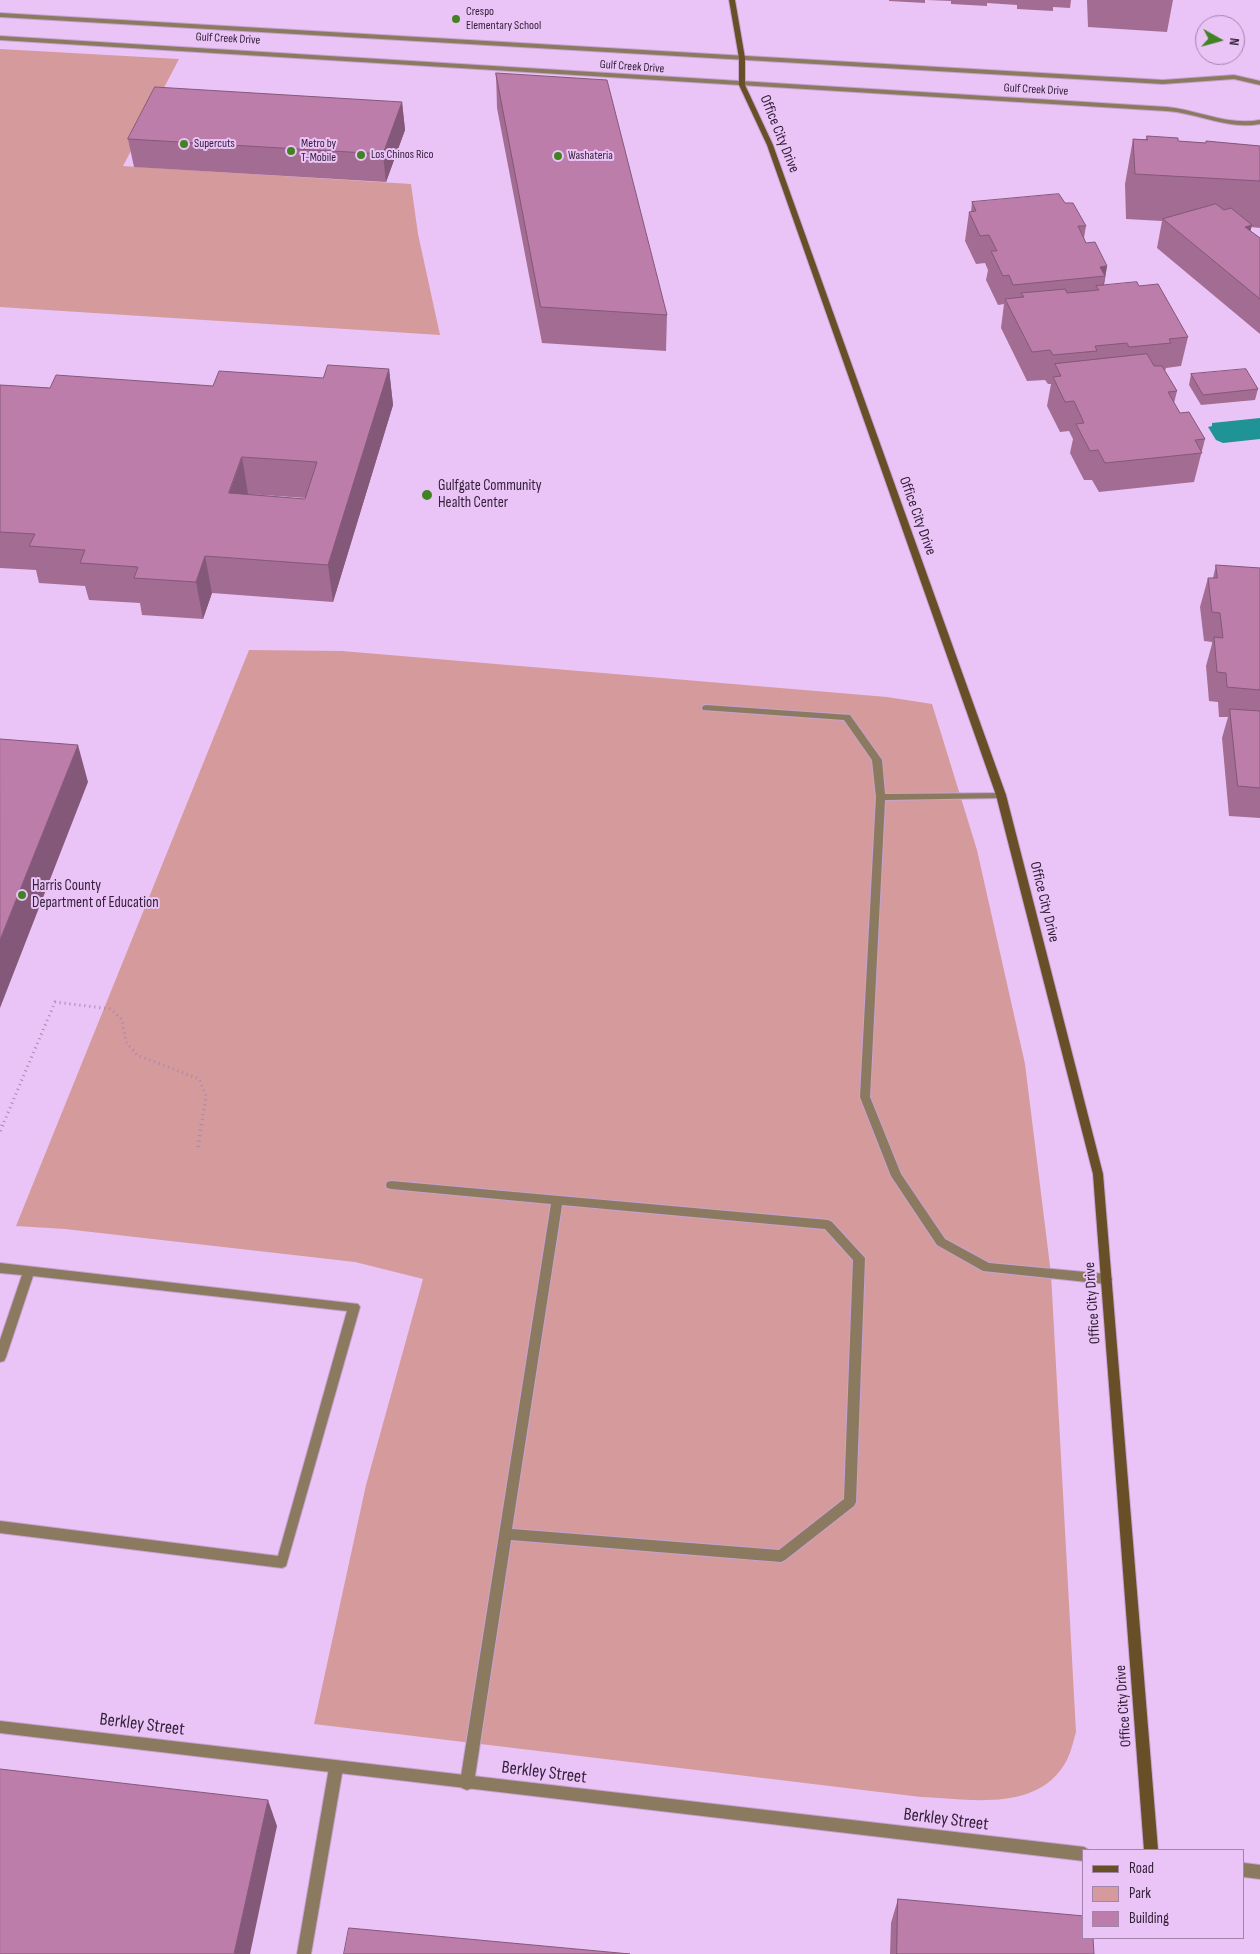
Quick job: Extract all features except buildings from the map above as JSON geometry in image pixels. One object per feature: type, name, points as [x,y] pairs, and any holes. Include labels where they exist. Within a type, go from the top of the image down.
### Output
[{"type":"street","name":"Office City Drive","points":[[732,0],[742,58],[742,85],[770,145],[1001,795],[1098,1174],[1150,1849]]},
{"type":"street","name":"Gulf Creek Drive","points":[[0,15],[1163,82],[1234,77],[1260,83]]},
{"type":"street","name":"Gulf Creek Drive","points":[[0,38],[250,51],[742,85],[1103,105],[1187,111],[1239,124],[1260,122]]},
{"type":"street","points":[[706,708],[847,718],[877,760],[881,797],[865,1097],[896,1176],[941,1242],[988,1268],[1106,1279]]},
{"type":"street","points":[[881,797],[1001,795]]},
{"type":"street","points":[[391,1184],[828,1225],[859,1258],[850,1502],[781,1556],[506,1534]]},
{"type":"street","points":[[467,1783],[557,1200]]},
{"type":"street","points":[[0,1268],[354,1307],[282,1562],[0,1527]]},
{"type":"street","points":[[0,1357],[29,1272]]},
{"type":"street","name":"Berkley Street","points":[[0,1727],[336,1768],[1082,1854]]},
{"type":"street","points":[[304,1954],[336,1768]]},
{"type":"street","points":[[1245,1870],[1260,1872]]},
{"type":"path","points":[[0,1130],[55,1002],[111,1009],[122,1020],[126,1042],[137,1055],[199,1079],[206,1096],[198,1147]]},
{"type":"green space","points":[[0,49],[179,59],[123,166],[411,184],[418,234],[440,335],[0,307]]},
{"type":"green space","points":[[249,650],[342,651],[887,697],[932,704],[977,850],[1025,1064],[1051,1274],[1076,1732],[1064,1765],[1051,1780],[1036,1790],[1018,1796],[999,1799],[979,1800],[921,1797],[314,1724],[366,1485],[423,1279],[355,1262],[65,1229],[16,1226]]},
{"type":"shaded area","points":[[1260,418],[1260,439],[1223,443],[1216,440],[1208,427],[1212,426],[1212,423]]},
{"type":"place","name":"Crespo Elementary School","points":[[456,19]]},
{"type":"place","name":"Supercuts","points":[[184,144]]},
{"type":"place","name":"Metro by T-Mobile","points":[[291,151]]},
{"type":"place","name":"Los Chinos Rico","points":[[361,155]]},
{"type":"place","name":"Washateria","points":[[558,156]]},
{"type":"place","name":"Gulfgate Community Health Center","points":[[427,495]]},
{"type":"place","name":"Harris County Department of Education","points":[[22,895]]}]
